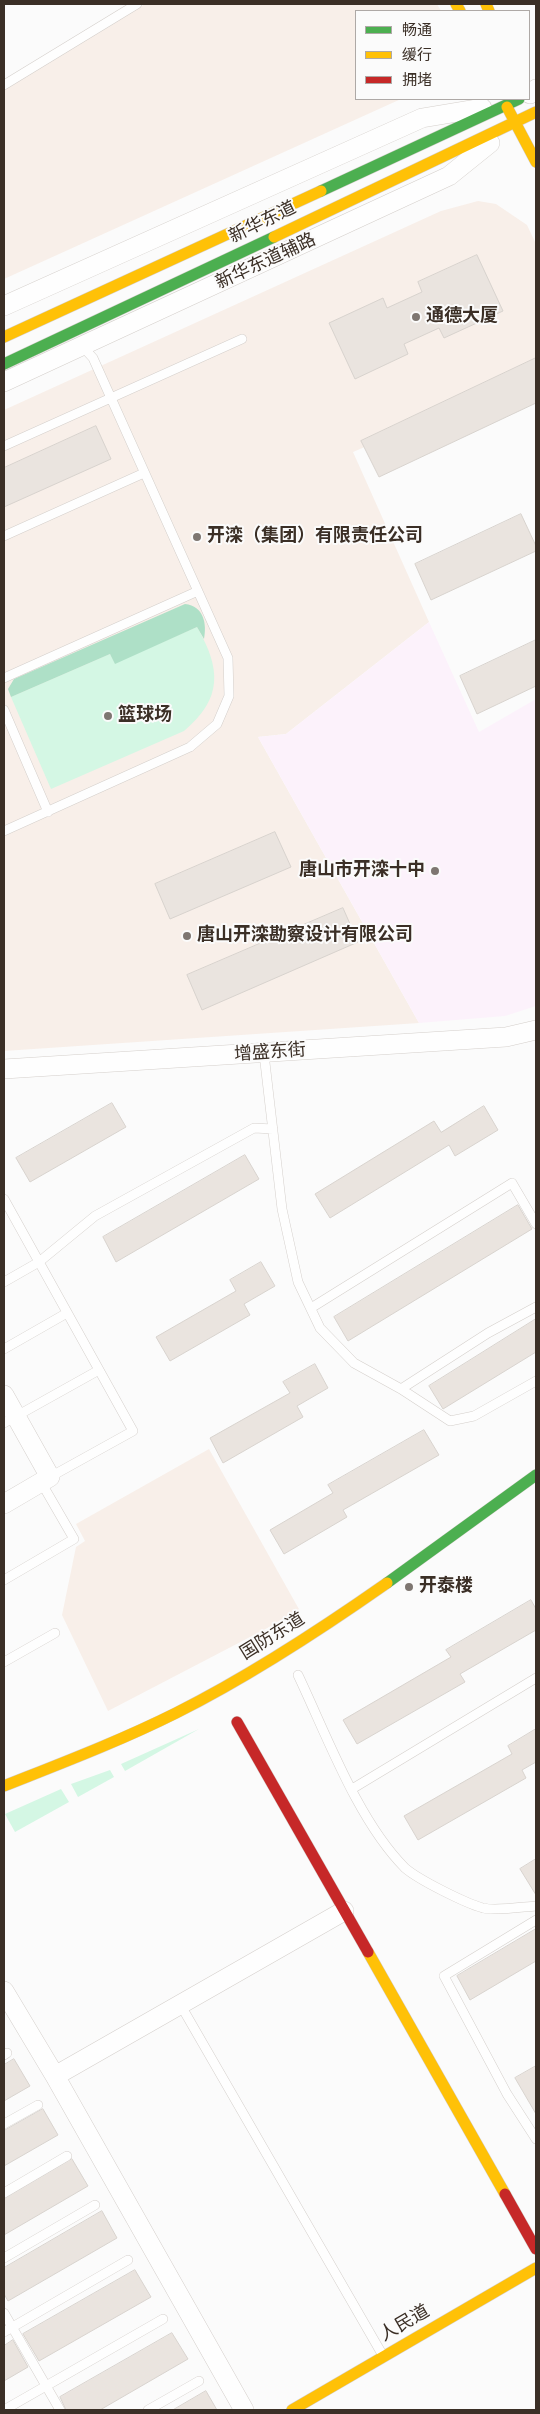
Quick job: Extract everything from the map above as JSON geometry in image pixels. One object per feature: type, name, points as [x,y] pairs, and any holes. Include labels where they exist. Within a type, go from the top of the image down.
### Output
[{"type":"street","points":[[4,306],[422,118],[510,100]]},
{"type":"street","name":"新华东道","points":[[4,337],[518,100]]},
{"type":"street","points":[[524,100],[516,121],[536,162]]},
{"type":"street","name":"新华东道","points":[[4,364],[516,121],[524,100]]},
{"type":"street","name":"新华东道辅路","points":[[4,382],[449,176],[516,121]]},
{"type":"street","name":"增盛东街","points":[[4,1069],[264,1054],[506,1037],[536,1030]]},
{"type":"street","points":[[4,1395],[10,1419],[46,1480],[4,1504]]},
{"type":"street","name":"国防东道","points":[[4,1786],[97,1749],[199,1701],[252,1671],[329,1622],[536,1475]]},
{"type":"street","points":[[237,1722],[536,2249]]},
{"type":"street","points":[[55,2076],[344,1911]]},
{"type":"street","points":[[4,1991],[55,2076],[244,2410]]},
{"type":"street","name":"人民道","points":[[292,2410],[536,2268]]},
{"type":"lane","points":[[4,85],[137,4]]},
{"type":"lane","points":[[4,446],[242,339]]},
{"type":"lane","points":[[4,831],[190,747],[217,724],[229,696],[228,658],[93,358],[83,347]]},
{"type":"lane","points":[[4,536],[144,473]]},
{"type":"lane","points":[[4,678],[198,591]]},
{"type":"lane","points":[[4,710],[48,812]]},
{"type":"lane","points":[[264,1054],[282,1209],[298,1282],[320,1328],[354,1363],[401,1390],[450,1422],[474,1416],[536,1381]]},
{"type":"lane","points":[[4,1282],[39,1262],[95,1216],[254,1128],[273,1129]]},
{"type":"lane","points":[[311,1308],[512,1183],[536,1224]]},
{"type":"lane","points":[[4,1580],[74,1539],[46,1480],[133,1430],[5,1203]]},
{"type":"lane","points":[[401,1390],[488,1333],[536,1307]]},
{"type":"lane","points":[[4,1348],[67,1313]]},
{"type":"lane","points":[[10,1419],[99,1370]]},
{"type":"lane","points":[[4,1662],[56,1633]]},
{"type":"lane","points":[[298,1675],[352,1789],[382,1841],[406,1869],[440,1889],[484,1908],[536,1906]]},
{"type":"lane","points":[[352,1789],[536,1678]]},
{"type":"lane","points":[[536,1920],[444,1976],[507,2094],[536,2139]]},
{"type":"lane","points":[[180,2004],[384,2357]]},
{"type":"lane","points":[[4,2124],[38,2105]]},
{"type":"lane","points":[[4,2193],[67,2156]]},
{"type":"lane","points":[[4,2258],[95,2205]]},
{"type":"lane","points":[[8,2329],[128,2260]]},
{"type":"lane","points":[[4,2313],[8,2329],[60,2410]]},
{"type":"lane","points":[[4,2410],[163,2319]]},
{"type":"lane","points":[[148,2410],[199,2381]]},
{"type":"shaded area","points":[[145,4],[437,4],[440,10],[355,10],[355,100],[399,100],[4,279],[4,90]]},
{"type":"shaded area","points":[[478,201],[496,204],[527,225],[536,244],[536,374],[353,452],[429,622],[286,734],[258,737],[419,1023],[4,1051],[4,410],[441,211]]},
{"type":"shaded area","name":"唐山市开滦十中","points":[[429,622],[479,732],[536,699],[536,1006],[505,1016],[419,1023],[258,737],[286,734]]},
{"type":"shaded area","points":[[209,1449],[300,1611],[108,1711],[62,1615],[76,1547],[85,1541],[76,1524]]},
{"type":"green space","points":[[185,604],[196,608],[203,617],[205,627],[204,639],[197,627],[115,664],[110,654],[11,697],[8,689],[14,679]]},
{"type":"green space","points":[[197,627],[211,656],[214,682],[212,695],[197,719],[184,731],[51,789],[11,697],[110,654],[115,663]]},
{"type":"green space","points":[[199,1729],[125,1771],[121,1764]]},
{"type":"green space","points":[[110,1770],[114,1777],[78,1797],[71,1784]]},
{"type":"green space","points":[[61,1789],[69,1802],[15,1832],[5,1814]]},
{"type":"building","name":"通德大厦","points":[[477,255],[503,311],[444,338],[439,328],[404,344],[408,354],[355,379],[329,323],[383,298],[387,308],[422,292],[418,282]]},
{"type":"building","points":[[536,358],[536,403],[379,477],[361,441]]},
{"type":"building","points":[[96,426],[111,459],[4,507],[4,468]]},
{"type":"building","points":[[521,514],[536,546],[536,551],[431,600],[415,564]]},
{"type":"building","points":[[536,640],[536,686],[477,714],[460,676]]},
{"type":"building","points":[[275,832],[291,867],[170,919],[155,884]]},
{"type":"building","points":[[343,908],[358,942],[202,1010],[187,975]]},
{"type":"building","points":[[112,1103],[126,1127],[30,1182],[16,1158]]},
{"type":"building","points":[[484,1106],[498,1130],[455,1156],[449,1145],[330,1218],[315,1194],[434,1121],[441,1132]]},
{"type":"building","points":[[245,1155],[259,1179],[116,1262],[103,1237]]},
{"type":"building","points":[[518,1205],[532,1229],[348,1341],[334,1317]]},
{"type":"building","points":[[261,1262],[275,1286],[244,1304],[250,1315],[170,1361],[156,1337],[236,1291],[230,1280]]},
{"type":"building","points":[[536,1319],[536,1352],[443,1409],[429,1386]]},
{"type":"building","points":[[315,1364],[328,1388],[297,1406],[303,1417],[223,1463],[210,1438],[290,1393],[283,1382]]},
{"type":"building","points":[[424,1430],[439,1455],[343,1510],[347,1517],[284,1554],[270,1530],[333,1493],[328,1485]]},
{"type":"building","points":[[531,1600],[536,1609],[536,1630],[460,1674],[465,1682],[357,1744],[343,1720],[451,1657],[446,1650]]},
{"type":"building","points":[[536,1729],[536,1762],[522,1770],[526,1778],[418,1840],[404,1816],[512,1754],[508,1746]]},
{"type":"building","points":[[536,1859],[536,1895],[520,1869]]},
{"type":"building","points":[[536,1929],[536,1961],[470,2000],[457,1976]]},
{"type":"building","points":[[14,2059],[30,2086],[4,2101],[4,2065]]},
{"type":"building","points":[[536,2066],[536,2114],[515,2078]]},
{"type":"building","points":[[43,2109],[58,2135],[4,2166],[4,2131]]},
{"type":"building","points":[[72,2159],[88,2186],[4,2235],[4,2199]]},
{"type":"building","points":[[102,2211],[117,2238],[8,2301],[4,2294],[4,2268]]},
{"type":"building","points":[[135,2270],[151,2297],[39,2361],[23,2334]]},
{"type":"building","points":[[172,2333],[188,2359],[100,2410],[66,2410],[60,2397]]},
{"type":"building","points":[[13,2340],[28,2367],[4,2381],[4,2346]]},
{"type":"building","points":[[206,2391],[217,2410],[173,2410]]},
{"type":"traffic: fast","points":[[321,191],[517,100]]},
{"type":"traffic: fast","points":[[4,364],[274,237]]},
{"type":"traffic: fast","points":[[387,1583],[536,1475]]},
{"type":"traffic: slow","points":[[456,4],[459,10]]},
{"type":"traffic: slow","points":[[486,4],[489,10]]},
{"type":"traffic: slow","points":[[507,107],[536,162]]},
{"type":"traffic: slow","points":[[274,237],[536,112]]},
{"type":"traffic: slow","points":[[4,337],[321,191]]},
{"type":"traffic: slow","points":[[4,1786],[134,1733],[204,1699],[284,1652],[387,1583]]},
{"type":"traffic: slow","points":[[368,1952],[505,2194]]},
{"type":"traffic: slow","points":[[292,2410],[536,2268]]},
{"type":"traffic: jam","points":[[237,1722],[368,1952]]},
{"type":"traffic: jam","points":[[505,2194],[536,2249]]},
{"type":"place","name":"通德大厦","points":[[416,317]]},
{"type":"place","name":"开滦（集团）有限责任公司","points":[[197,537]]},
{"type":"place","name":"篮球场","points":[[108,716]]},
{"type":"place","name":"唐山市开滦十中","points":[[435,871]]},
{"type":"place","name":"唐山开滦勘察设计有限公司","points":[[187,936]]},
{"type":"place","name":"开泰楼","points":[[409,1587]]}]
